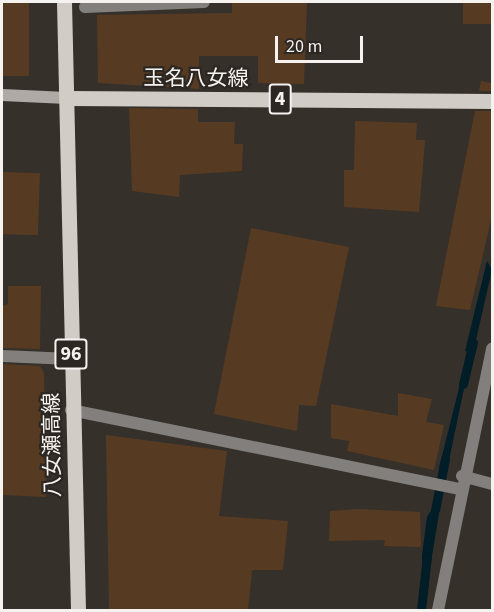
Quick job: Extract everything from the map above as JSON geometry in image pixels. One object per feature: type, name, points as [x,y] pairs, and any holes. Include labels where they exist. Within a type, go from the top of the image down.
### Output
[{"type":"main road","points":[[64,2],[67,98]]},
{"type":"main road","name":"玉名八女線","points":[[67,98],[492,101]]},
{"type":"main road","name":"八女瀬高線","points":[[67,98],[71,410],[78,610]]},
{"type":"street","points":[[85,7],[204,2]]},
{"type":"street","points":[[2,94],[67,98]]},
{"type":"street","points":[[438,610],[461,482],[492,349]]},
{"type":"street","points":[[2,356],[71,359]]},
{"type":"street","points":[[71,410],[461,482],[492,484]]},
{"type":"water","points":[[487,261],[492,270],[473,353],[465,351]]},
{"type":"water","points":[[463,372],[467,374],[447,470],[439,468]]},
{"type":"water","points":[[438,499],[439,514],[430,568],[422,565],[422,555],[427,517]]},
{"type":"building","points":[[2,2],[29,2],[29,76],[2,76]]},
{"type":"building","points":[[232,2],[307,2],[304,84],[258,83],[258,56],[199,56],[199,89],[98,83],[97,15],[232,13]]},
{"type":"building","points":[[463,2],[492,2],[492,24],[463,24]]},
{"type":"building","points":[[481,81],[492,83],[492,91],[479,91]]},
{"type":"building","points":[[129,108],[198,109],[198,122],[235,122],[234,144],[243,144],[242,171],[180,175],[179,197],[132,191]]},
{"type":"building","points":[[475,111],[492,111],[492,216],[470,310],[436,306]]},
{"type":"building","points":[[355,121],[417,123],[416,140],[425,140],[419,212],[344,207],[344,170],[354,170]]},
{"type":"building","points":[[2,172],[40,173],[38,235],[2,234]]},
{"type":"building","points":[[251,228],[349,247],[316,406],[299,405],[297,431],[214,414]]},
{"type":"building","points":[[8,286],[41,286],[40,349],[2,348],[2,306],[8,304]]},
{"type":"building","points":[[2,364],[40,366],[44,373],[46,497],[2,495]]},
{"type":"building","points":[[398,393],[432,399],[426,422],[444,425],[434,470],[347,451],[349,441],[331,438],[331,404],[398,416]]},
{"type":"building","points":[[106,435],[227,451],[219,516],[288,521],[283,570],[252,570],[248,610],[109,610]]},
{"type":"building","points":[[358,509],[420,512],[421,547],[384,546],[385,540],[329,541],[330,511]]},
{"type":"waterway","points":[[463,384],[473,342]]},
{"type":"waterway","points":[[435,510],[445,459]]},
{"type":"waterway","points":[[421,610],[427,556]]}]
